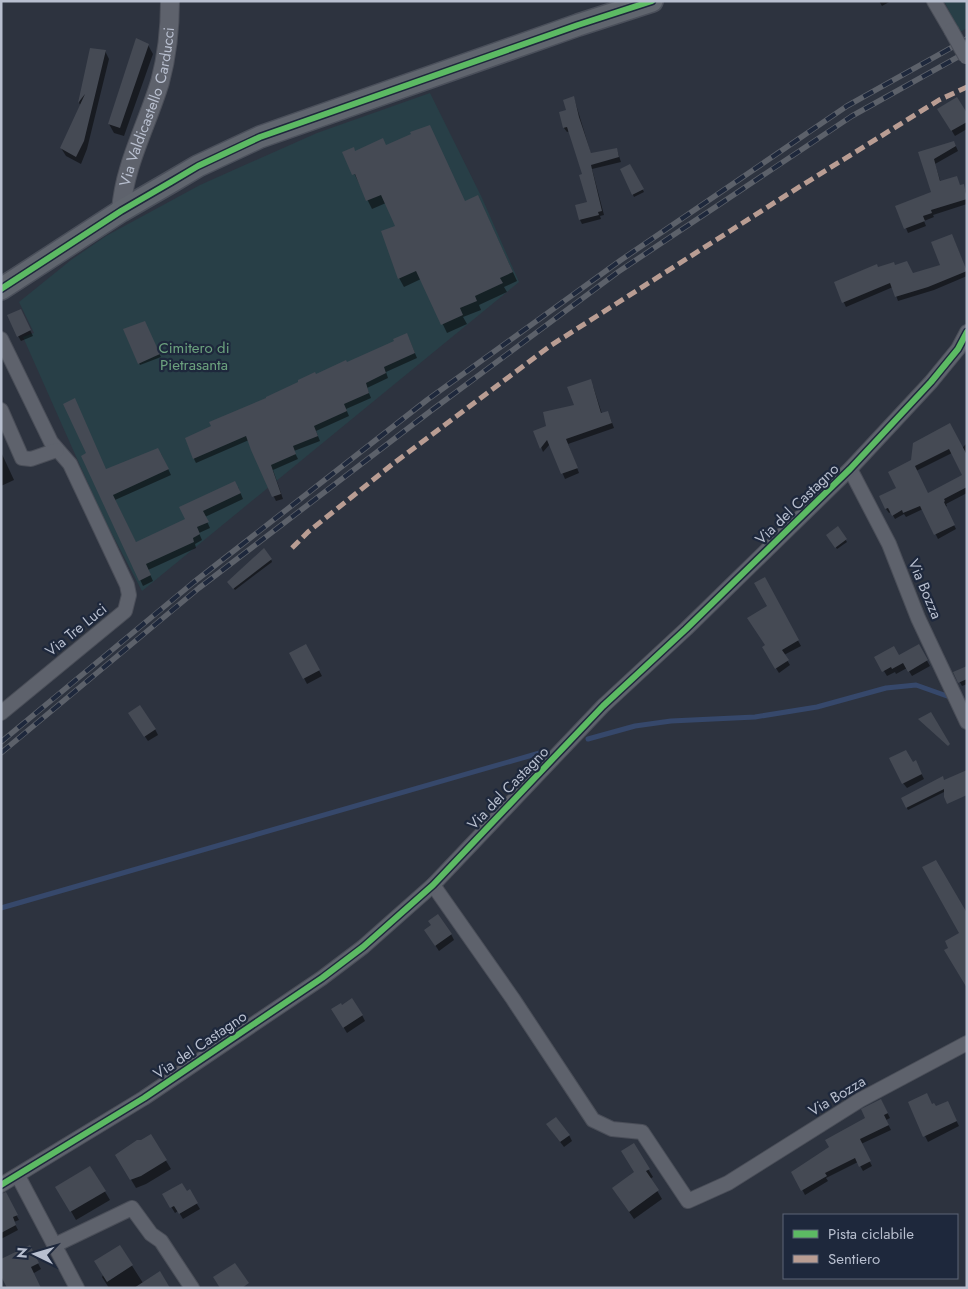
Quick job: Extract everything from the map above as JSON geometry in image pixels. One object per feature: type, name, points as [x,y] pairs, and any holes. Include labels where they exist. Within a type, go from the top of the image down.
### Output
[{"type":"main road","points":[[1,289],[121,211],[198,166],[260,137],[578,25],[652,1]]},
{"type":"street","name":"Via Valdicastello Carducci","points":[[121,211],[125,183],[160,81],[167,46],[170,1]]},
{"type":"street","points":[[934,1],[966,57]]},
{"type":"street","name":"Via del Castagno","points":[[1,1185],[144,1098],[322,978],[363,947],[432,885],[603,706],[850,469],[931,382],[958,349],[967,332]]},
{"type":"street","name":"Via Tre Luci","points":[[1,339],[50,442],[70,464],[127,585],[129,596],[125,611],[1,713]]},
{"type":"street","points":[[1,410],[22,458],[30,459],[57,450]]},
{"type":"street","name":"Via Bozza","points":[[850,469],[889,544],[918,618],[967,722]]},
{"type":"street","name":"Via Bozza","points":[[432,885],[518,1007],[594,1120],[612,1129],[642,1132],[688,1201],[728,1183],[860,1100],[967,1043]]},
{"type":"street","points":[[18,1176],[77,1288]]},
{"type":"street","points":[[55,1245],[132,1208],[151,1234],[161,1241],[192,1288]]},
{"type":"green space","points":[[944,1],[967,1],[967,28],[960,32]]},
{"type":"green space","name":"Cimitero di Pietrasanta","points":[[430,93],[482,198],[519,282],[142,591],[102,515],[23,337],[34,333],[19,302],[71,260],[106,236],[200,185],[317,133]]},
{"type":"building","points":[[136,38],[149,44],[120,128],[108,124]]},
{"type":"building","points":[[90,48],[106,50],[84,141],[76,157],[60,148],[85,94],[78,103]]},
{"type":"building","points":[[574,96],[591,153],[617,148],[619,157],[591,165],[602,211],[598,212],[599,215],[579,220],[575,205],[587,202],[579,175],[582,174],[567,127],[563,128],[559,112],[566,110],[563,100]]},
{"type":"building","points":[[957,97],[967,113],[967,122],[951,131],[937,109]]},
{"type":"building","points":[[430,125],[465,201],[478,195],[513,272],[500,278],[503,283],[475,296],[477,301],[460,308],[463,315],[441,325],[416,271],[398,279],[381,231],[395,226],[381,195],[366,201],[355,174],[352,175],[342,152],[354,147],[355,151],[383,138],[386,145],[411,134],[410,132]]},
{"type":"building","points":[[954,141],[956,146],[934,159],[940,181],[957,176],[960,185],[964,184],[967,199],[931,210],[932,213],[923,216],[925,221],[904,229],[895,206],[931,192],[918,152]]},
{"type":"building","points":[[630,164],[644,189],[632,195],[620,169]]},
{"type":"building","points":[[952,234],[967,271],[928,287],[895,297],[890,283],[842,303],[834,282],[877,264],[878,267],[894,262],[895,265],[907,261],[913,273],[940,265],[931,242]]},
{"type":"building","points":[[21,309],[31,330],[17,337],[7,315]]},
{"type":"building","points":[[145,321],[160,354],[138,364],[123,329]]},
{"type":"building","points":[[407,333],[415,353],[384,367],[386,373],[366,383],[369,393],[344,404],[347,411],[314,426],[318,436],[293,446],[296,454],[271,465],[281,494],[272,497],[246,436],[193,459],[185,438],[211,426],[209,422],[266,398],[315,372],[316,374],[346,360],[347,362],[394,341],[393,339]]},
{"type":"building","points":[[591,379],[601,413],[608,411],[612,423],[566,439],[578,468],[561,474],[547,440],[540,449],[533,431],[546,426],[543,412],[574,405],[567,387]]},
{"type":"building","points":[[75,398],[106,469],[158,448],[169,469],[113,495],[136,542],[185,519],[179,507],[235,481],[241,493],[203,511],[209,522],[197,527],[200,534],[193,538],[194,542],[146,564],[151,575],[139,581],[81,456],[86,453],[63,404]]},
{"type":"building","points":[[950,423],[967,455],[967,487],[944,499],[955,525],[934,535],[920,506],[903,513],[902,510],[892,516],[888,508],[885,509],[879,496],[896,488],[888,472],[911,460],[913,443]],"holes":[[[949,449],[962,475],[928,493],[915,466]]]},
{"type":"building","points":[[838,526],[847,539],[835,548],[826,535]]},
{"type":"building","points":[[264,548],[272,559],[233,589],[227,582]]},
{"type":"building","points":[[765,577],[799,640],[782,650],[789,660],[775,669],[762,647],[765,645],[747,618],[767,606],[754,583]]},
{"type":"building","points":[[306,644],[320,670],[303,679],[289,653]]},
{"type":"building","points":[[919,644],[928,660],[908,672],[903,663],[882,672],[874,657],[894,646],[899,655]]},
{"type":"building","points":[[967,666],[967,679],[958,683],[953,672]]},
{"type":"building","points":[[140,705],[156,729],[144,737],[128,713]]},
{"type":"building","points":[[931,712],[950,744],[948,746],[918,719]]},
{"type":"building","points":[[906,750],[913,762],[916,760],[922,774],[902,784],[889,758]]},
{"type":"building","points":[[967,770],[967,795],[947,804],[944,797],[944,789],[906,808],[901,798],[943,776],[944,780]]},
{"type":"building","points":[[936,860],[967,913],[967,988],[944,950],[948,948],[945,941],[959,933],[922,867]]},
{"type":"building","points":[[438,914],[452,934],[435,946],[424,930],[431,925],[428,921]]},
{"type":"building","points":[[352,998],[363,1015],[343,1028],[331,1009],[341,1003],[342,1005]]},
{"type":"building","points":[[927,1093],[932,1104],[934,1103],[936,1106],[948,1101],[957,1121],[923,1137],[908,1102]]},
{"type":"building","points":[[881,1099],[888,1113],[884,1115],[889,1125],[860,1139],[871,1161],[859,1167],[855,1158],[825,1173],[827,1176],[801,1191],[791,1172],[829,1147],[825,1140],[865,1118],[861,1109]]},
{"type":"building","points":[[556,1117],[570,1135],[560,1142],[546,1124]]},
{"type":"building","points":[[151,1134],[167,1160],[141,1176],[130,1180],[115,1155],[137,1140],[141,1140]]},
{"type":"building","points":[[634,1143],[650,1169],[646,1171],[659,1190],[629,1212],[612,1188],[634,1172],[621,1151]]},
{"type":"building","points":[[90,1166],[106,1191],[70,1212],[55,1187]]},
{"type":"building","points":[[182,1183],[187,1191],[190,1189],[198,1203],[179,1214],[174,1206],[170,1208],[162,1194]]},
{"type":"building","points":[[6,1192],[18,1215],[13,1217],[16,1225],[1,1233],[1,1194]]},
{"type":"building","points":[[30,1245],[39,1263],[31,1267],[41,1288],[7,1288],[1,1276],[1,1259]]},
{"type":"building","points":[[120,1245],[133,1265],[107,1282],[94,1261]]},
{"type":"building","points":[[235,1263],[249,1283],[242,1288],[220,1288],[213,1277]]},
{"type":"building","points":[[160,1271],[170,1288],[134,1288]]},
{"type":"waterway","points":[[588,739],[635,726],[671,721],[755,717],[817,707],[886,688],[916,685],[947,696]]},
{"type":"waterway","points":[[1,908],[543,752]]},
{"type":"railway","points":[[1,742],[194,582],[427,400],[621,260],[847,106],[967,39]]},
{"type":"railway","points":[[1,753],[199,588],[432,410],[618,272],[852,116],[967,52]]},
{"type":"marked path","points":[[292,548],[308,532],[394,463],[550,346],[939,100],[967,87]]},
{"type":"cycle path","points":[[1,289],[121,211],[198,166],[260,137],[578,25],[652,1]]},
{"type":"cycle path","points":[[1,1185],[144,1098],[322,978],[363,947],[433,885],[603,706],[686,629],[850,469],[931,382],[958,349],[967,332]]}]
